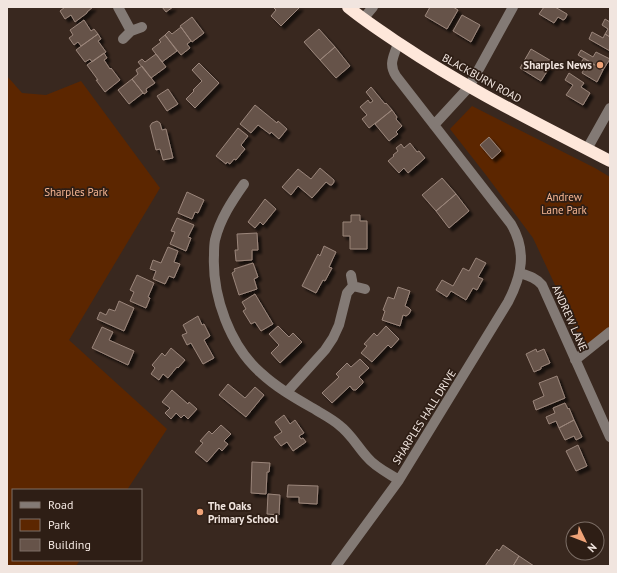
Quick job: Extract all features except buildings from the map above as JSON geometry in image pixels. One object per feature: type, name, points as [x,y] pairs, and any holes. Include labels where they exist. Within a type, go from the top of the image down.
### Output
[{"type":"highway","name":"BLACKBURN ROAD","points":[[348,7],[398,43],[468,86],[610,161]]},
{"type":"street","points":[[118,7],[131,32]]},
{"type":"street","points":[[363,19],[373,7]]},
{"type":"street","points":[[434,125],[468,86],[513,7]]},
{"type":"street","points":[[123,39],[131,32],[142,27]]},
{"type":"street","points":[[398,43],[391,64],[392,70],[505,215],[516,232],[520,243],[520,273]]},
{"type":"street","points":[[587,149],[610,108]]},
{"type":"street","points":[[244,184],[231,202],[215,241],[214,264],[216,288],[228,327],[247,358],[260,373],[338,424],[349,433],[375,465],[399,480]]},
{"type":"street","name":"ANDREW LANE","points":[[520,273],[535,278],[542,285],[610,437]]},
{"type":"street","name":"SHARPLES HALL DRIVE","points":[[336,566],[399,480],[508,302],[516,287],[520,273]]},
{"type":"street","points":[[351,275],[353,286]]},
{"type":"street","points":[[287,392],[325,350],[333,338],[339,325],[347,293],[353,286]]},
{"type":"street","points":[[353,286],[365,289]]},
{"type":"street","points":[[576,360],[610,332]]},
{"type":"green space","name":"Sharples Park","points":[[7,76],[22,93],[46,95],[81,81],[160,188],[69,340],[167,429],[128,489],[12,489],[12,561],[79,561],[76,566],[7,566]]},
{"type":"green space","name":"Andrew Lane Park","points":[[472,106],[610,177],[610,332],[586,351],[533,238],[450,129]]},
{"type":"place","name":"Sharples News","points":[[600,65]]},
{"type":"place","name":"The Oaks Primary School","points":[[200,512]]}]
